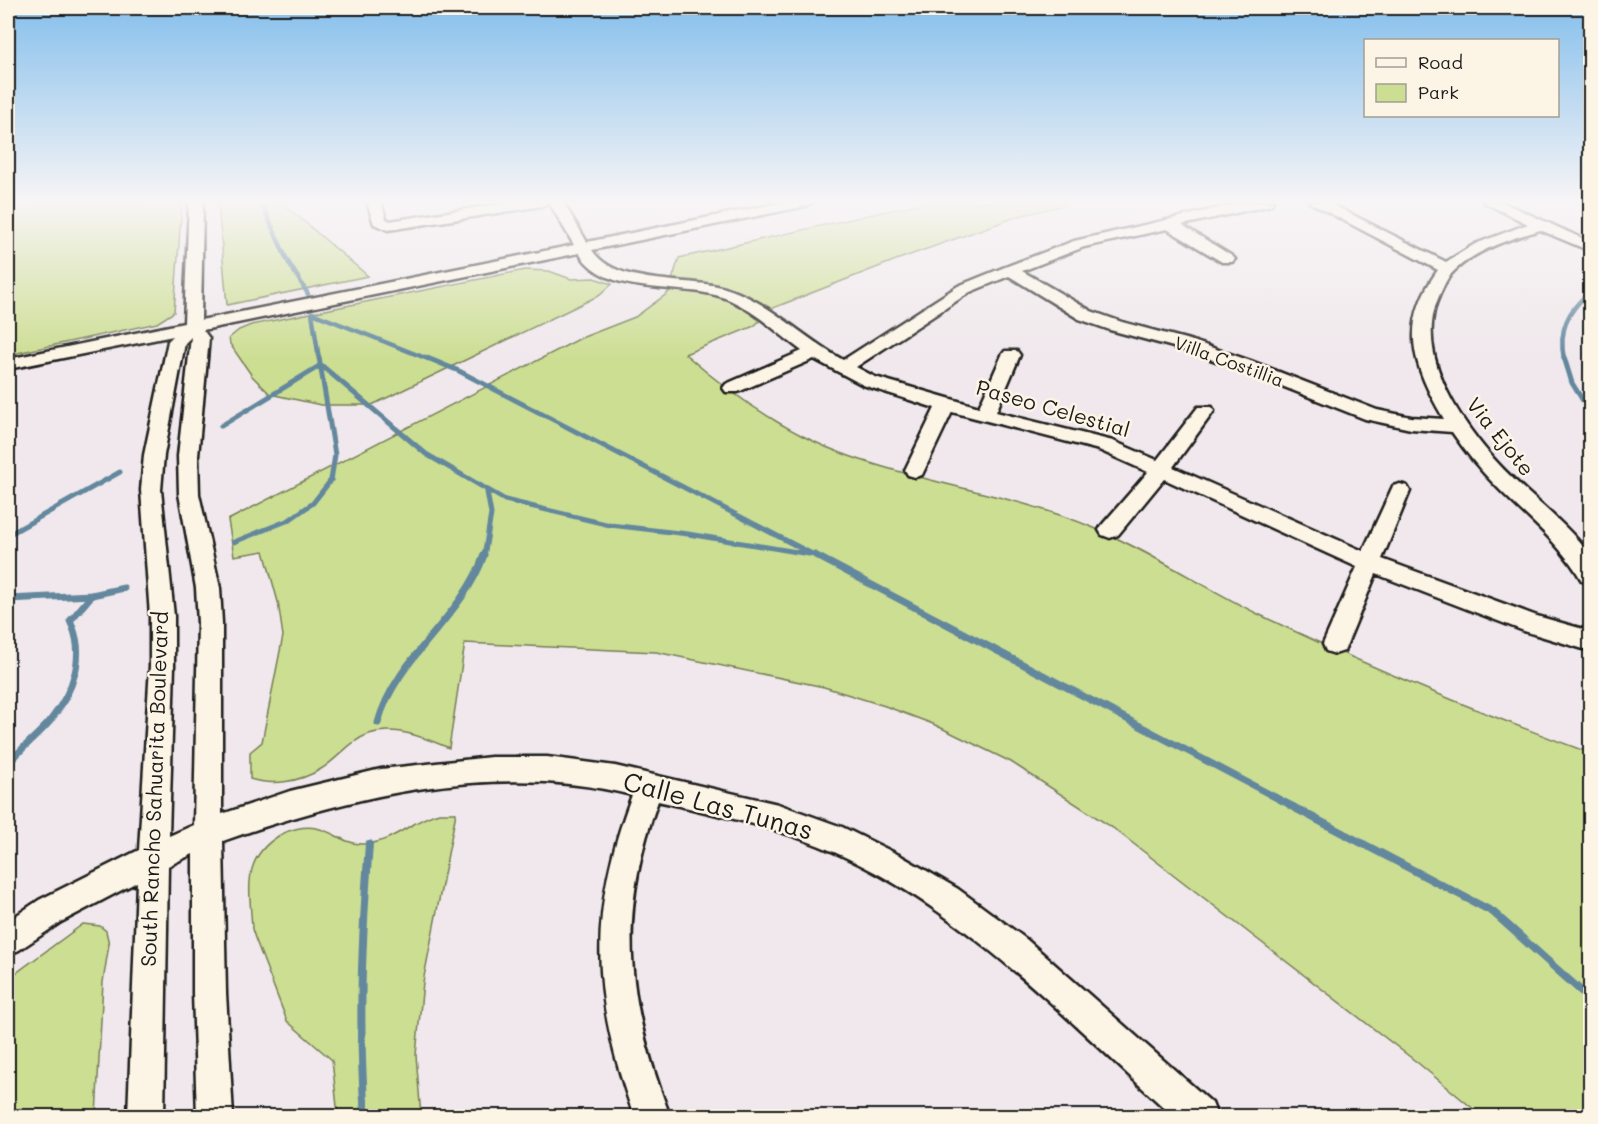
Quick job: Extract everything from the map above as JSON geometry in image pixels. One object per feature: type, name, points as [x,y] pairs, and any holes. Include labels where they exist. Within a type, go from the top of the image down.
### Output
[{"type":"street","points":[[194,254],[192,327],[200,338],[188,456],[189,494],[208,588],[210,623],[209,1028],[214,1116]]},
{"type":"street","points":[[8,364],[540,254]]},
{"type":"street","name":"Paseo Celestial","points":[[588,254],[595,264],[616,274],[645,282],[715,290],[736,297],[757,309],[815,352],[869,381],[946,405],[986,413],[1106,445],[1162,468],[1369,563],[1532,624],[1590,641]]},
{"type":"street","points":[[842,368],[964,289],[1051,254]]},
{"type":"street","points":[[1218,254],[1227,260]]},
{"type":"street","points":[[1417,254],[1448,268]]},
{"type":"street","name":"Via Ejote","points":[[1468,254],[1448,268],[1434,288],[1423,313],[1424,348],[1437,386],[1456,426],[1500,478],[1562,536],[1590,576]]},
{"type":"street","name":"Villa Costillia","points":[[1010,270],[1085,315],[1116,326],[1187,345],[1236,362],[1372,415],[1411,423],[1456,426]]},
{"type":"street","name":"South Rancho Sahuarita Boulevard","points":[[146,1116],[153,858],[162,666],[162,616],[151,490],[154,455],[177,341],[192,327]]},
{"type":"street","points":[[732,388],[815,352]]},
{"type":"street","points":[[986,413],[1011,356]]},
{"type":"street","points":[[915,470],[946,405]]},
{"type":"street","points":[[1110,530],[1162,468],[1205,411]]},
{"type":"street","points":[[1335,644],[1400,491]]},
{"type":"street","name":"Calle Las Tunas","points":[[8,939],[50,911],[153,858],[208,833],[290,804],[381,782],[446,773],[491,769],[547,769],[650,785],[778,818],[832,837],[890,866],[947,900],[1015,950],[1199,1116]]},
{"type":"street","points":[[650,785],[627,851],[614,922],[614,969],[620,1018],[636,1075],[652,1116]]},
{"type":"green space","points":[[8,254],[178,254],[174,312],[157,323],[8,355]]},
{"type":"green space","points":[[223,254],[343,254],[368,276],[227,305]]},
{"type":"green space","points":[[695,254],[912,254],[773,308],[754,326],[685,354],[762,413],[826,447],[910,475],[1034,507],[1094,528],[1258,614],[1340,652],[1464,705],[1590,753],[1590,1116],[1482,1116],[1418,1063],[1113,828],[1011,762],[933,724],[824,687],[656,652],[465,643],[449,748],[410,734],[379,732],[362,737],[327,765],[304,777],[286,782],[250,779],[250,752],[262,742],[283,636],[278,602],[264,551],[234,556],[228,520],[581,338],[635,317],[668,293],[679,258]]},
{"type":"green space","points":[[525,270],[549,271],[571,279],[594,278],[612,284],[600,295],[372,405],[321,405],[270,394],[252,376],[230,344],[229,338],[239,330],[251,325]]},
{"type":"green space","points":[[439,813],[456,813],[423,982],[416,1055],[421,1116],[338,1116],[332,1060],[287,1021],[255,938],[252,929],[250,888],[253,864],[268,844],[280,835],[293,830],[316,828],[357,844],[374,843]]},
{"type":"green space","points":[[83,924],[100,926],[106,931],[109,944],[103,982],[96,1116],[8,1116],[8,979]]},
{"type":"waterway","points":[[285,254],[308,294]]},
{"type":"waterway","points":[[1564,359],[1562,339],[1567,321],[1576,306],[1590,292]]},
{"type":"waterway","points":[[319,359],[312,313],[428,359]]},
{"type":"waterway","points":[[319,357],[320,365]]},
{"type":"waterway","points":[[425,357],[459,371],[818,557]]},
{"type":"waterway","points":[[1564,357],[1572,383],[1590,412]]},
{"type":"waterway","points":[[221,426],[320,365]]},
{"type":"waterway","points":[[234,542],[289,520],[313,503],[331,480],[335,455],[320,365]]},
{"type":"waterway","points":[[320,365],[426,454],[505,500],[610,525],[688,534],[809,554]]},
{"type":"waterway","points":[[8,535],[120,472]]},
{"type":"waterway","points":[[484,557],[491,514],[487,492]]},
{"type":"waterway","points":[[378,723],[399,678],[461,599],[484,555]]},
{"type":"waterway","points":[[815,555],[1294,807]]},
{"type":"waterway","points":[[92,595],[124,588]]},
{"type":"waterway","points":[[8,599],[92,595]]},
{"type":"waterway","points":[[8,765],[50,721],[71,686],[75,673],[77,647],[70,621],[92,595]]},
{"type":"waterway","points":[[1291,806],[1493,912],[1590,999]]},
{"type":"waterway","points":[[365,1116],[362,980],[369,844]]},
{"type":"waterway","points":[[8,851],[10,856],[8,885]]}]
